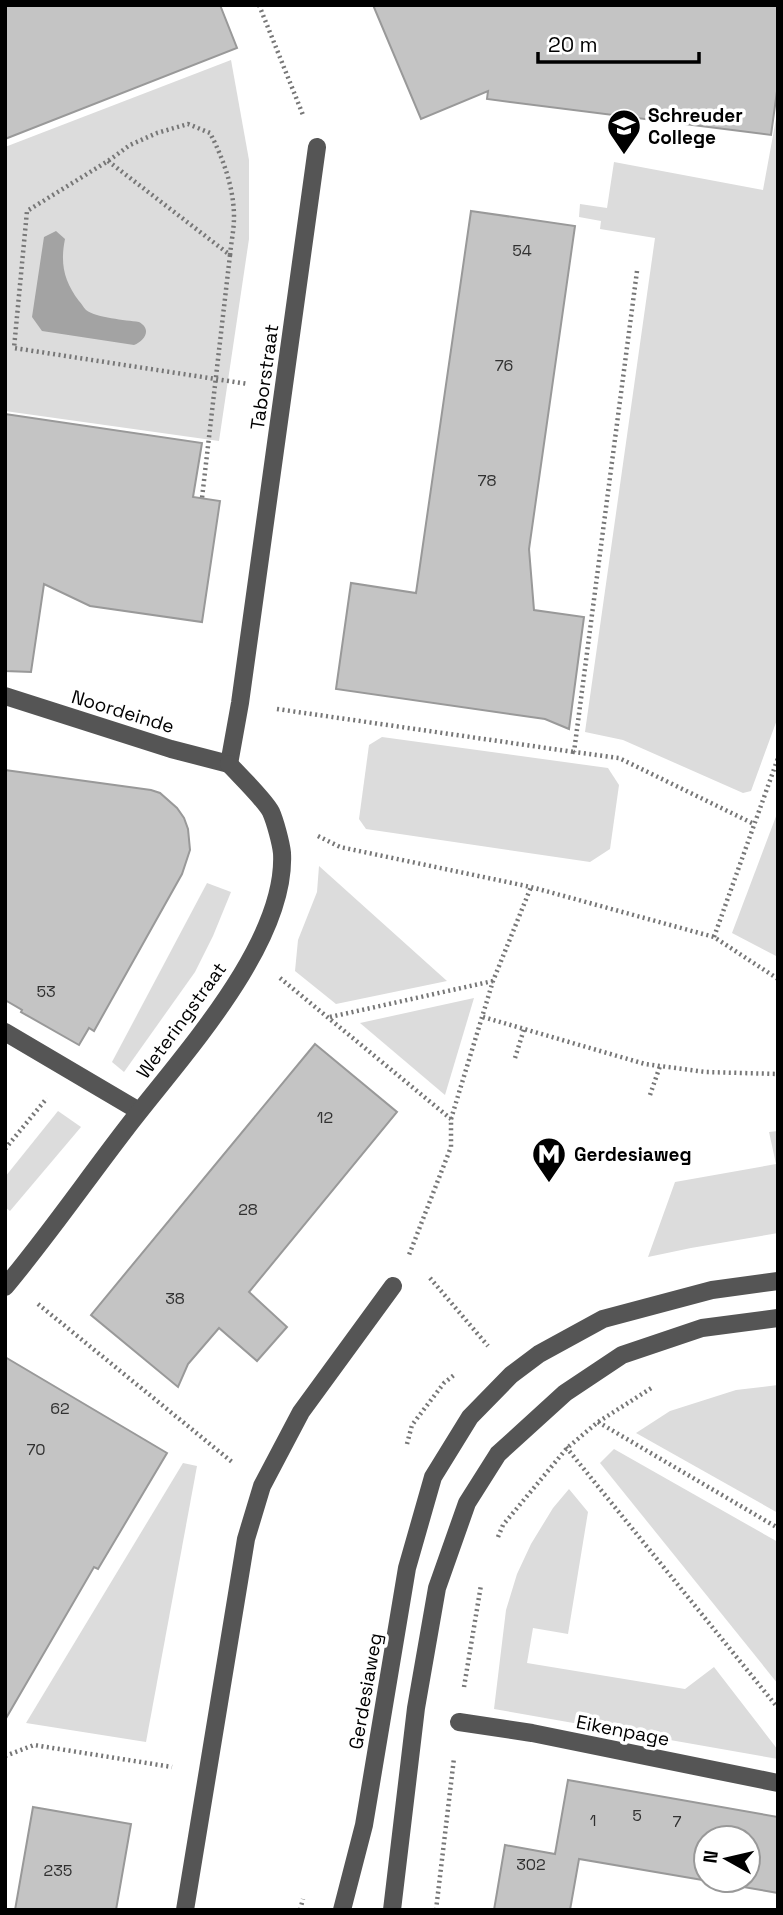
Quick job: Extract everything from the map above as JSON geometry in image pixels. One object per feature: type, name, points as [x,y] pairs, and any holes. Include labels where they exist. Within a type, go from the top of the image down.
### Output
[{"type":"street","name":"Taborstraat","points":[[229,764],[240,703],[317,147]]},
{"type":"street","name":"Noordeinde","points":[[5,696],[171,749],[229,764]]},
{"type":"street","name":"Weteringstraat","points":[[7,1281],[222,1006],[252,956],[274,908],[281,879],[282,851],[271,811],[229,764]]},
{"type":"street","points":[[5,1032],[139,1111]]},
{"type":"street","name":"Gerdesiaweg","points":[[342,1910],[364,1825],[407,1568],[433,1477],[470,1417],[511,1375],[538,1354],[603,1319],[712,1290],[778,1281]]},
{"type":"street","points":[[185,1910],[246,1539],[262,1486],[301,1412],[393,1286]]},
{"type":"street","points":[[392,1910],[416,1708],[437,1588],[467,1503],[498,1454],[565,1393],[622,1355],[702,1328],[778,1318]]},
{"type":"street","name":"Eikenpage","points":[[459,1722],[532,1733],[778,1783]]},
{"type":"path","points":[[259,5],[317,147]]},
{"type":"path","points":[[202,498],[216,379],[234,217],[232,196],[219,150],[210,133],[188,124],[157,133],[130,145],[27,211],[14,348],[216,379],[284,388]]},
{"type":"path","points":[[108,161],[230,255]]},
{"type":"path","points":[[574,752],[637,271]]},
{"type":"path","points":[[240,703],[619,758],[754,824]]},
{"type":"path","points":[[714,937],[778,758]]},
{"type":"path","points":[[271,811],[340,847],[531,887],[714,937],[778,979]]},
{"type":"path","points":[[413,1247],[451,1147],[451,1119],[494,981],[531,887]]},
{"type":"path","points":[[252,956],[451,1119]]},
{"type":"path","points":[[329,1017],[494,981]]},
{"type":"path","points":[[483,1017],[645,1064],[706,1072],[778,1074]]},
{"type":"path","points":[[515,1058],[524,1029]]},
{"type":"path","points":[[650,1095],[660,1066]]},
{"type":"path","points":[[5,1149],[69,1070]]},
{"type":"path","points":[[7,1281],[262,1486]]},
{"type":"path","points":[[494,1548],[503,1525],[567,1448],[598,1422],[654,1386]]},
{"type":"path","points":[[598,1422],[778,1528]]},
{"type":"path","points":[[567,1448],[778,1708]]},
{"type":"path","points":[[436,1910],[459,1722],[481,1583]]},
{"type":"path","points":[[5,1756],[34,1745],[208,1772]]},
{"type":"shaded area","points":[[231,60],[249,160],[249,239],[219,441],[5,411],[5,147]]},
{"type":"shaded area","points":[[778,108],[778,717],[751,791],[743,793],[623,740],[585,732],[655,238],[600,229],[601,221],[579,217],[580,204],[607,208],[614,162],[763,190]]},
{"type":"shaded area","points":[[56,231],[65,239],[63,264],[67,279],[84,308],[104,317],[139,322],[146,331],[141,341],[134,345],[42,331],[32,317],[44,237]]},
{"type":"shaded area","points":[[382,737],[608,768],[619,785],[610,849],[590,862],[366,829],[359,819],[369,745]]},
{"type":"shaded area","points":[[778,811],[778,957],[732,933]]},
{"type":"shaded area","points":[[319,866],[447,981],[336,1004],[295,971],[298,940],[317,892]]},
{"type":"shaded area","points":[[207,883],[231,892],[213,936],[195,972],[124,1072],[112,1062]]},
{"type":"shaded area","points":[[474,998],[445,1095],[360,1023]]},
{"type":"shaded area","points":[[58,1111],[81,1127],[10,1211],[5,1207],[5,1177]]},
{"type":"shaded area","points":[[778,1131],[778,1233],[648,1257],[675,1182],[776,1164],[769,1132]]},
{"type":"shaded area","points":[[778,1385],[778,1513],[636,1433],[670,1411],[736,1390]]},
{"type":"shaded area","points":[[614,1449],[778,1542],[778,1684],[600,1463]]},
{"type":"shaded area","points":[[183,1463],[197,1466],[146,1742],[26,1723]]},
{"type":"shaded area","points":[[569,1489],[588,1512],[568,1634],[533,1628],[527,1663],[685,1689],[714,1667],[778,1750],[778,1759],[494,1709],[506,1610],[517,1574],[553,1508]]},
{"type":"building","points":[[5,5],[220,5],[237,48],[5,139]]},
{"type":"building","points":[[373,5],[778,5],[778,84],[771,135],[487,99],[488,91],[421,119]]},
{"type":"building","points":[[471,211],[575,226],[529,549],[534,610],[584,617],[569,729],[545,719],[336,689],[351,583],[416,593]]},
{"type":"building","points":[[5,414],[202,443],[193,497],[220,501],[202,622],[90,606],[44,584],[31,672],[5,671]]},
{"type":"building","points":[[5,770],[151,790],[160,793],[177,808],[188,829],[190,850],[182,874],[94,1031],[89,1028],[79,1045],[5,1000]]},
{"type":"building","points":[[315,1044],[397,1112],[249,1292],[287,1327],[257,1361],[219,1328],[188,1364],[178,1387],[91,1315]]},
{"type":"building","points":[[5,1357],[167,1453],[98,1569],[94,1567],[5,1720]]},
{"type":"building","points":[[568,1780],[778,1817],[778,1893],[762,1890],[762,1824],[692,1824],[692,1878],[579,1859],[570,1910],[494,1910],[505,1845],[555,1854]]},
{"type":"building","points":[[33,1807],[131,1824],[116,1910],[15,1910]]},
{"type":"place","name":"Schreuder College","points":[[624,156]]},
{"type":"place","name":"Gerdesiaweg","points":[[549,1184]]}]
